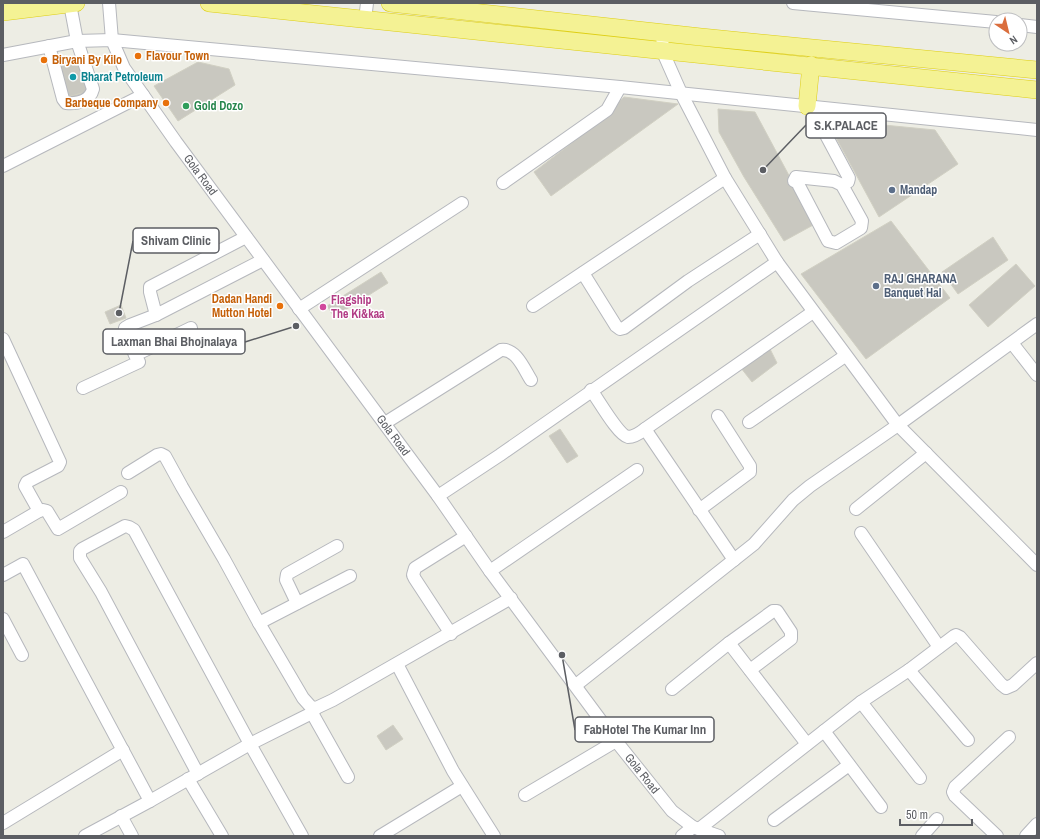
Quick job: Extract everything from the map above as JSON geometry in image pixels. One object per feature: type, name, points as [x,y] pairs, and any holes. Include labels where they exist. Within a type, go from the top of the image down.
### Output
[{"type":"highway","points":[[3,12],[73,3]]},
{"type":"highway","points":[[209,3],[811,65],[1037,90]]},
{"type":"highway","points":[[390,3],[1037,70]]},
{"type":"highway","points":[[809,107],[811,65]]},
{"type":"street","points":[[49,46],[63,99],[66,103],[74,104],[86,100],[92,95],[93,89],[77,41],[73,3]]},
{"type":"street","name":"Gola Road","points":[[109,3],[112,40],[124,68],[176,142],[385,423],[490,571],[576,685],[616,741],[672,811],[696,828],[719,836]]},
{"type":"street","points":[[365,20],[367,3]]},
{"type":"street","points":[[793,3],[988,21]]},
{"type":"street","points":[[663,32],[662,50],[681,93],[725,178],[777,262],[845,356],[898,425],[1037,565]]},
{"type":"street","points":[[3,54],[77,41],[112,40],[620,87],[1037,130]]},
{"type":"street","points":[[503,183],[607,110],[620,87]]},
{"type":"street","points":[[3,166],[143,94]]},
{"type":"street","points":[[809,107],[849,178],[848,182],[842,185]]},
{"type":"street","points":[[796,177],[834,181],[842,185],[862,221],[862,224],[861,228],[836,243],[832,243],[828,242],[796,182],[794,181],[796,177]]},
{"type":"street","points":[[533,306],[725,178]]},
{"type":"street","points":[[299,309],[462,203]]},
{"type":"street","points":[[583,273],[616,326],[620,329],[624,328],[688,281],[760,234]]},
{"type":"street","points":[[156,314],[150,287],[246,237]]},
{"type":"street","points":[[83,388],[139,362],[124,334],[125,328],[263,260]]},
{"type":"street","points":[[438,496],[494,459],[591,390],[777,262]]},
{"type":"street","points":[[591,390],[617,428],[625,436],[632,436],[645,430],[813,312]]},
{"type":"street","points":[[576,685],[734,560],[762,536],[785,509],[802,493],[1037,324]]},
{"type":"street","points":[[135,355],[191,328]]},
{"type":"street","points":[[3,339],[60,462],[58,466],[27,482],[25,486],[39,511]]},
{"type":"street","points":[[1012,343],[1037,375]]},
{"type":"street","points":[[385,423],[501,350],[510,351],[532,380]]},
{"type":"street","points":[[749,422],[845,356]]},
{"type":"street","points":[[699,510],[750,472],[750,466],[718,416]]},
{"type":"street","points":[[645,430],[734,560]]},
{"type":"street","points":[[856,509],[926,453]]},
{"type":"street","points":[[128,473],[157,455],[161,454],[165,456],[259,623],[303,698],[312,707],[348,777]]},
{"type":"street","points":[[490,571],[638,470]]},
{"type":"street","points":[[3,532],[43,510],[47,511],[58,529],[121,492]]},
{"type":"street","points":[[222,836],[101,592],[80,558],[80,551],[82,549],[125,526],[132,528],[302,836]]},
{"type":"street","points":[[861,533],[939,647]]},
{"type":"street","points":[[451,634],[415,579],[413,571],[420,564],[466,536]]},
{"type":"street","points":[[297,603],[286,580],[287,574],[337,546]]},
{"type":"street","points":[[3,575],[23,564],[150,801]]},
{"type":"street","points":[[259,623],[350,576]]},
{"type":"street","points":[[85,836],[250,744],[329,703],[511,598]]},
{"type":"street","points":[[672,689],[729,643],[773,611],[777,611],[791,632],[791,639],[750,670]]},
{"type":"street","points":[[3,619],[22,655]]},
{"type":"street","points":[[682,836],[696,828],[861,702],[909,670],[954,636],[958,636],[1006,688],[1013,685],[1037,663]]},
{"type":"street","points":[[729,643],[807,744]]},
{"type":"street","points":[[397,664],[453,771],[494,836]]},
{"type":"street","points":[[909,670],[968,740]]},
{"type":"street","points":[[861,702],[920,778]]},
{"type":"street","points":[[824,731],[881,807]]},
{"type":"street","points":[[997,836],[955,796],[953,792],[955,787],[1009,737]]},
{"type":"street","points":[[525,795],[616,741]]},
{"type":"street","points":[[3,823],[123,750]]},
{"type":"street","points":[[774,820],[849,765]]},
{"type":"street","points":[[380,836],[462,786]]},
{"type":"street","points":[[121,816],[132,836]]},
{"type":"street","points":[[922,836],[937,819]]},
{"type":"street","points":[[1026,836],[1037,824]]},
{"type":"building","name":"Bharat Petroleum","points":[[79,55],[90,92],[67,99],[56,62]]},
{"type":"building","name":"Bharat Petroleum","points":[[78,57],[88,91],[68,97],[57,63]]},
{"type":"building","points":[[198,62],[229,69],[235,85],[178,121],[154,86]]},
{"type":"building","points":[[624,97],[678,104],[551,196],[534,172],[599,122]]},
{"type":"building","points":[[718,109],[755,112],[815,224],[784,241],[744,177],[719,132]]},
{"type":"building","name":"Mandap","points":[[832,120],[935,130],[958,164],[879,217],[827,121]]},
{"type":"building","name":"RAJ GHARANA Banquet Hal","points":[[891,221],[950,298],[866,359],[801,274]]},
{"type":"building","points":[[993,237],[1008,260],[958,294],[942,272]]},
{"type":"building","points":[[1016,264],[1035,286],[988,327],[969,305]]},
{"type":"building","points":[[381,272],[388,283],[334,317],[327,306]]},
{"type":"building","points":[[121,305],[126,318],[110,324],[105,312]]},
{"type":"building","points":[[770,349],[777,363],[752,382],[741,368]]},
{"type":"building","points":[[560,429],[578,456],[567,463],[549,436]]},
{"type":"building","points":[[393,725],[403,739],[386,750],[377,736]]},
{"type":"place","name":"Flavour Town","points":[[138,56]]},
{"type":"place","name":"Biryani By Kilo","points":[[44,60]]},
{"type":"place","name":"Bharat Petroleum","points":[[73,77]]},
{"type":"place","name":"Barbeque Company","points":[[166,103]]},
{"type":"place","name":"Gold Dozo","points":[[186,106]]},
{"type":"place","name":"S.K.PALACE","points":[[763,170]]},
{"type":"place","name":"Mandap","points":[[892,190]]},
{"type":"place","name":"RAJ GHARANA Banquet Hal","points":[[876,286]]},
{"type":"place","name":"Dadan Handi Mutton Hotel","points":[[280,306]]},
{"type":"place","name":"Flagship The Ki&kaa","points":[[323,307]]},
{"type":"place","name":"Shivam Clinic","points":[[119,313]]},
{"type":"place","name":"Laxman Bhai Bhojnalaya","points":[[296,326]]},
{"type":"place","name":"FabHotel The Kumar Inn","points":[[562,655]]}]
